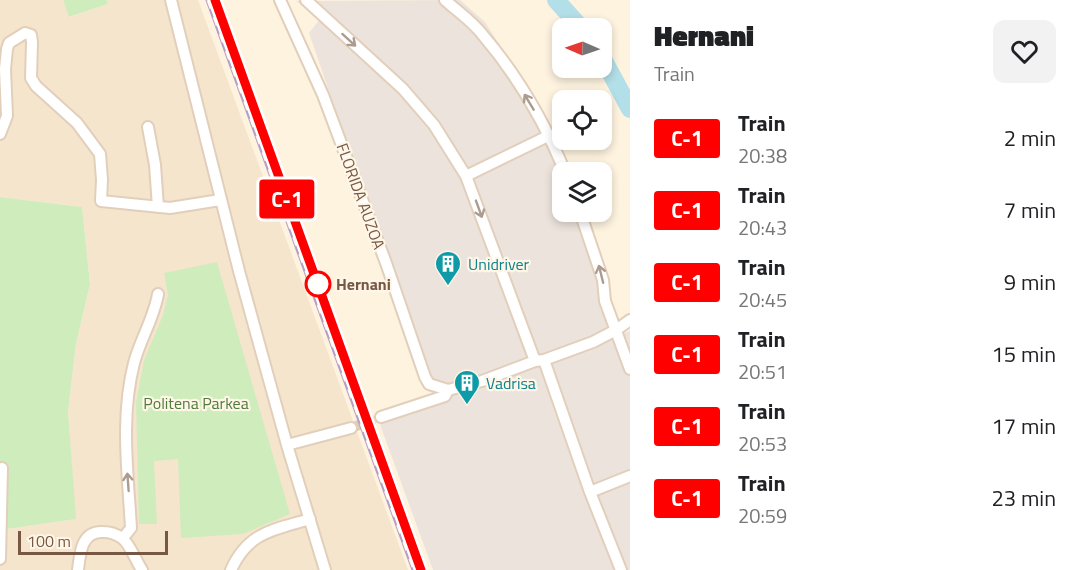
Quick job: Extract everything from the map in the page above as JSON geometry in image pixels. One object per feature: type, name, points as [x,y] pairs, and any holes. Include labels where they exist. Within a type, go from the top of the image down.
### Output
[{"type":"street","points":[[171,0],[220,200],[293,444],[310,519],[325,570]]},
{"type":"street","name":"FLORIDA AUZOA","points":[[280,0],[323,95],[429,384]]},
{"type":"street","points":[[306,0],[403,89],[434,125],[466,176],[621,570]]},
{"type":"street","points":[[445,0],[481,32],[514,78],[550,135],[561,162]]},
{"type":"street","points":[[0,134],[7,116],[5,69],[7,49],[9,43],[25,33],[31,35],[32,78],[36,86],[78,123],[100,154],[101,201],[170,208],[220,200]]},
{"type":"street","points":[[148,127],[159,207]]},
{"type":"street","points":[[466,176],[550,135]]},
{"type":"street","points":[[583,222],[603,280],[604,301],[630,369]]},
{"type":"street","points":[[123,538],[131,528],[126,420],[128,392],[134,362],[158,294]]},
{"type":"street","points":[[416,405],[429,384],[448,390],[482,381],[593,342],[630,320]]},
{"type":"street","points":[[381,417],[445,396],[448,390]]},
{"type":"street","points":[[293,444],[351,428]]},
{"type":"street","points":[[0,560],[2,468]]},
{"type":"street","points":[[590,492],[630,476]]},
{"type":"street","points":[[231,570],[237,557],[249,542],[266,533],[310,519]]},
{"type":"street","points":[[78,570],[81,548],[86,537],[99,531],[111,532],[123,538],[142,570]]},
{"type":"shaded area","points":[[0,0],[63,0],[70,17],[108,4],[107,0],[198,0],[408,570],[0,570],[0,530],[75,519],[68,411],[76,344],[90,284],[82,207],[0,197]]},
{"type":"shaded area","points":[[460,0],[485,22],[543,114],[552,140],[552,150],[555,150],[560,162],[552,162],[552,222],[579,222],[616,330],[432,392],[309,33],[320,19],[296,1]]},
{"type":"shaded area","points":[[630,331],[630,570],[433,570],[378,419]]},
{"type":"green space","points":[[63,0],[107,0],[108,4],[69,17]]},
{"type":"green space","points":[[0,197],[82,207],[90,284],[76,344],[68,411],[76,519],[0,530]]},
{"type":"green space","name":"Politena Parkea","points":[[217,262],[290,514],[243,534],[181,538],[178,459],[154,461],[157,524],[139,524],[136,403],[144,360],[163,315],[168,295],[164,273]]},
{"type":"waterway","points":[[556,0],[572,18]]},
{"type":"waterway","points":[[612,76],[630,109]]},
{"type":"tunnel","points":[[351,428],[381,417]]},
{"type":"railway","points":[[208,0],[414,570]]},
{"type":"train","name":"C-1","points":[[215,0],[421,570]]},
{"type":"place","name":"Hernani","points":[[318,284]]},
{"type":"place","name":"Unidriver","points":[[448,287]]},
{"type":"place","name":"Vadrisa","points":[[467,406]]}]
